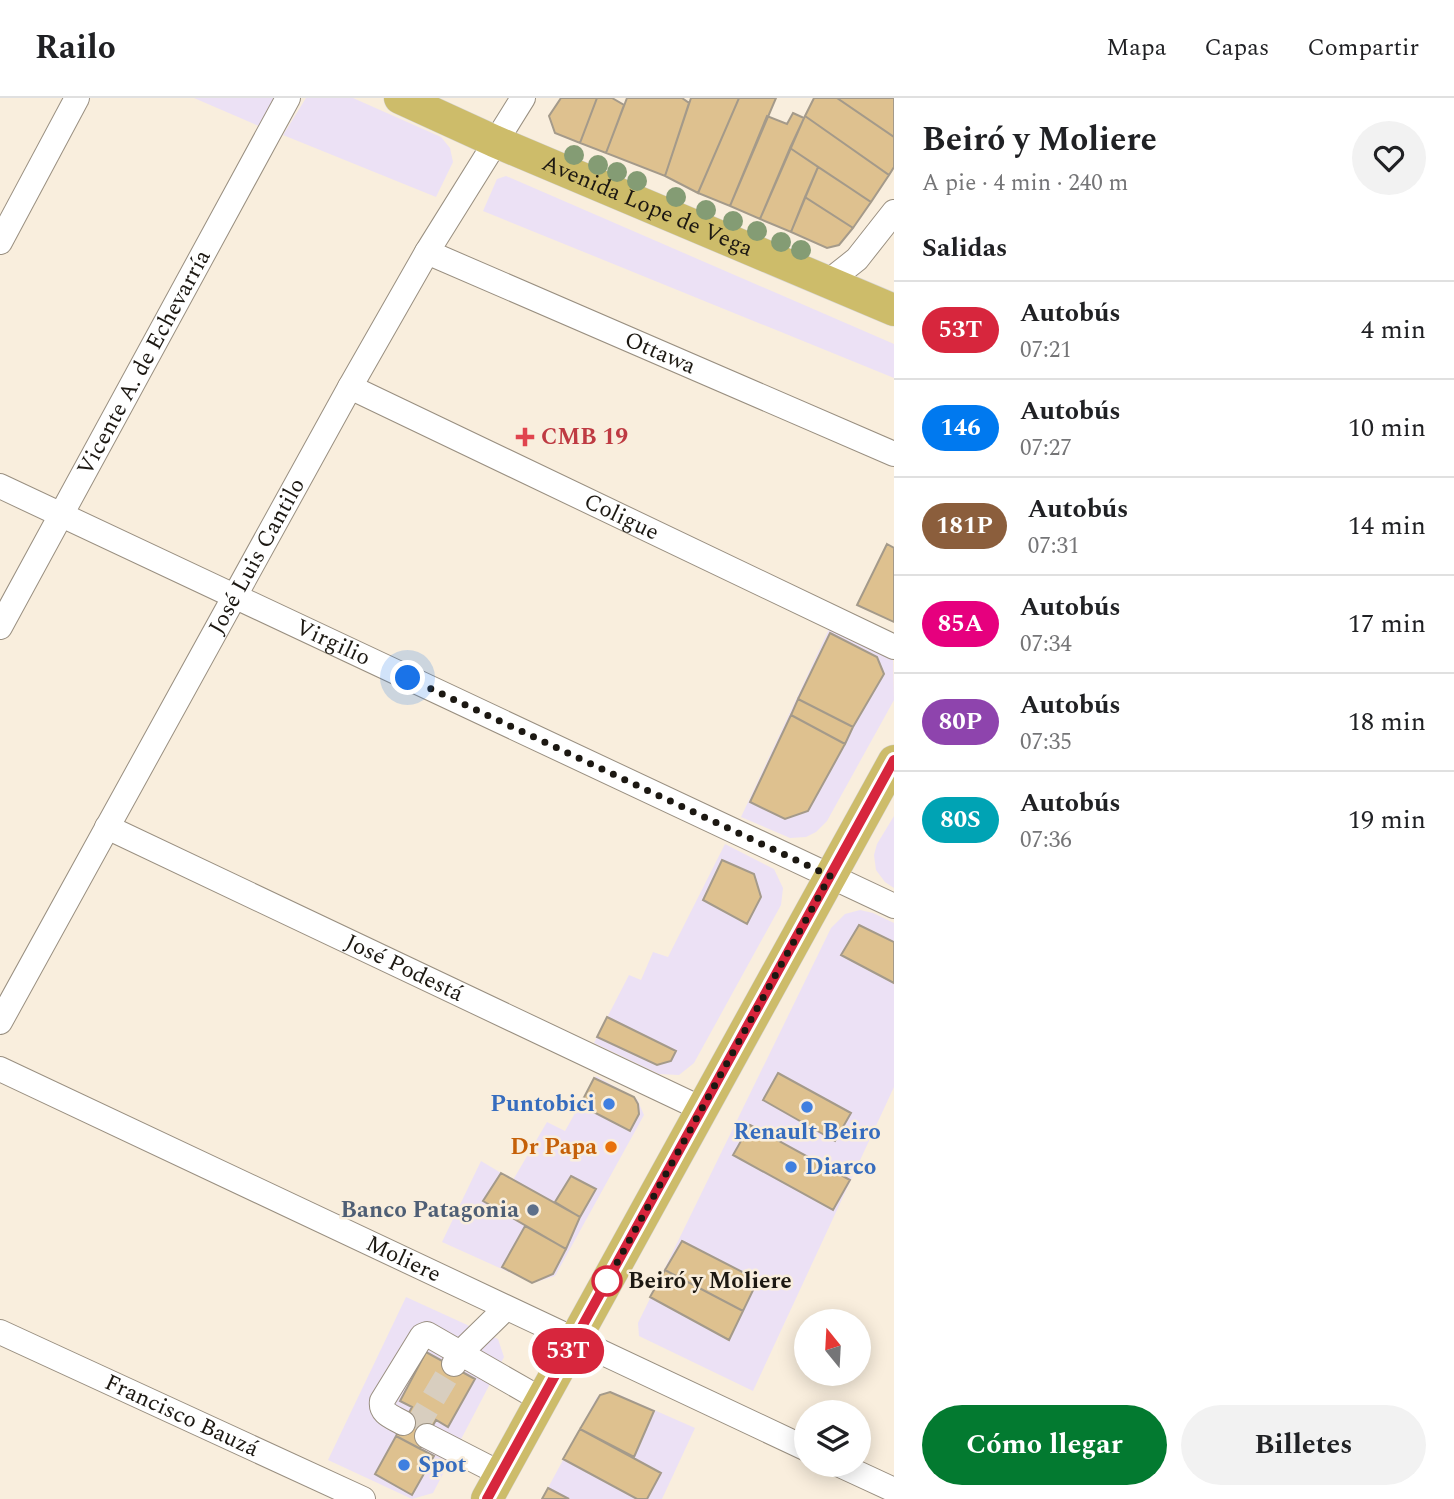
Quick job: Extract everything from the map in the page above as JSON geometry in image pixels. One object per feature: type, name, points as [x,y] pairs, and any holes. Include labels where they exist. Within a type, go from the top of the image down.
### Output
[{"type":"main road","name":"Avenida Lope de Vega","points":[[400,98],[494,141],[894,310]]},
{"type":"main road","points":[[494,1487],[894,761]]},
{"type":"street","points":[[0,242],[77,98]]},
{"type":"street","name":"Vicente A. de Echevarría","points":[[0,626],[288,98]]},
{"type":"street","name":"José Luis Cantilo","points":[[0,1022],[350,387],[427,252],[523,98]]},
{"type":"street","points":[[828,282],[858,259],[894,212]]},
{"type":"street","name":"Ottawa","points":[[427,252],[894,454]]},
{"type":"street","name":"Coligue","points":[[350,387],[894,647]]},
{"type":"street","name":"Virgilio","points":[[0,486],[894,906]]},
{"type":"street","name":"José Podestá","points":[[107,827],[702,1109]]},
{"type":"street","name":"Moliere","points":[[0,1069],[794,1444]]},
{"type":"street","points":[[457,1359],[506,1308]]},
{"type":"street","name":"Francisco Bauzá","points":[[0,1332],[363,1499]]},
{"type":"street","points":[[403,1423],[385,1413],[381,1407],[382,1401],[422,1336],[427,1334],[434,1337],[457,1359],[542,1400]]},
{"type":"street","points":[[427,1436],[494,1487]]},
{"type":"street","points":[[866,1477],[894,1490]]},
{"type":"shaded area","points":[[194,98],[277,98],[261,127]]},
{"type":"shaded area","points":[[306,98],[353,98],[441,137],[450,148],[453,162],[436,197],[283,135]]},
{"type":"shaded area","points":[[506,176],[894,344],[894,378],[483,211],[497,179]]},
{"type":"shaded area","points":[[830,627],[893,660],[894,700],[827,821],[806,837],[790,838],[741,817]]},
{"type":"shaded area","points":[[894,816],[894,888],[885,882],[876,870],[874,855],[877,844]]},
{"type":"shaded area","points":[[725,844],[774,869],[783,888],[781,905],[694,1063],[679,1075],[659,1074],[594,1043],[629,975],[641,980],[653,952],[668,957]]},
{"type":"shaded area","points":[[860,910],[894,923],[894,1087],[753,1391],[639,1336],[638,1323],[831,928],[845,914]]},
{"type":"shaded area","points":[[596,1076],[637,1099],[644,1115],[555,1276],[533,1283],[442,1242],[481,1161],[513,1180],[547,1122],[565,1131]]},
{"type":"shaded area","points":[[406,1297],[498,1339],[504,1357],[433,1493],[412,1499],[328,1460]]},
{"type":"shaded area","points":[[613,1392],[695,1428],[662,1499],[542,1499],[597,1397]]},
{"type":"building","points":[[561,98],[597,98],[580,143],[555,133],[549,116]]},
{"type":"building","points":[[597,98],[612,98],[624,105],[606,153],[580,143]]},
{"type":"building","points":[[627,98],[682,98],[689,103],[665,176],[606,153]]},
{"type":"building","points":[[691,98],[739,98],[698,193],[665,176]]},
{"type":"building","points":[[739,98],[776,98],[730,206],[698,193]]},
{"type":"building","points":[[814,98],[837,98],[894,137],[894,167],[889,175],[805,116]]},
{"type":"building","points":[[837,98],[894,98],[894,137]]},
{"type":"building","points":[[793,113],[804,118],[760,219],[730,206],[767,116],[787,124]]},
{"type":"building","points":[[805,116],[889,175],[871,202],[790,148]]},
{"type":"building","points":[[790,148],[818,167],[791,232],[760,219]]},
{"type":"building","points":[[818,167],[871,202],[853,228],[805,197]]},
{"type":"building","points":[[805,197],[853,228],[839,245],[827,248],[791,232]]},
{"type":"building","points":[[887,544],[894,548],[894,622],[857,605]]},
{"type":"building","points":[[830,633],[877,657],[884,674],[853,727],[798,699]]},
{"type":"building","points":[[798,699],[853,727],[845,744],[791,715]]},
{"type":"building","points":[[791,715],[845,744],[808,811],[785,819],[750,802]]},
{"type":"building","points":[[722,860],[754,874],[761,897],[747,924],[703,900]]},
{"type":"building","points":[[859,925],[894,942],[894,983],[841,955]]},
{"type":"building","points":[[607,1017],[676,1051],[671,1061],[657,1065],[597,1037]]},
{"type":"building","name":"Renault Beiro","points":[[778,1073],[851,1113],[835,1141],[763,1100]]},
{"type":"building","name":"Puntobici","points":[[594,1078],[634,1097],[639,1114],[630,1131],[580,1105]]},
{"type":"building","name":"Diarco","points":[[750,1125],[850,1180],[833,1210],[733,1155]]},
{"type":"building","name":"Banco Patagonia","points":[[501,1173],[580,1217],[566,1249],[483,1201]]},
{"type":"building","points":[[571,1176],[596,1189],[580,1217],[555,1202]]},
{"type":"building","points":[[525,1226],[566,1249],[553,1274],[532,1283],[502,1267]]},
{"type":"building","points":[[682,1241],[758,1280],[743,1311],[665,1270]]},
{"type":"building","points":[[665,1270],[743,1311],[729,1340],[650,1297]]},
{"type":"building","points":[[426,1352],[475,1379],[448,1427],[436,1420],[420,1449],[396,1436],[412,1407],[400,1401]]},
{"type":"building","points":[[610,1392],[654,1411],[634,1457],[580,1429],[600,1395]]},
{"type":"building","points":[[580,1429],[661,1473],[647,1499],[637,1499],[563,1459]]},
{"type":"building","name":"Spot","points":[[396,1436],[434,1456],[412,1495],[375,1474]]},
{"type":"building","points":[[548,1488],[569,1499],[542,1499]]},
{"type":"tunnel","points":[[415,1429],[452,1367]]},
{"type":"bus line","name":"53T","points":[[487,1499],[894,760]]},
{"type":"place","name":"CMB 19","points":[[525,437]]},
{"type":"place","name":"Puntobici","points":[[609,1104]]},
{"type":"place","name":"Renault Beiro","points":[[807,1107]]},
{"type":"place","name":"Dr Papa","points":[[611,1147]]},
{"type":"place","name":"Diarco","points":[[791,1167]]},
{"type":"place","name":"Banco Patagonia","points":[[533,1210]]},
{"type":"place","name":"Beiró y Moliere","points":[[607,1281]]},
{"type":"place","name":"Spot","points":[[404,1465]]},
{"type":"route","points":[[408,678],[830,876],[607,1281]]}]
